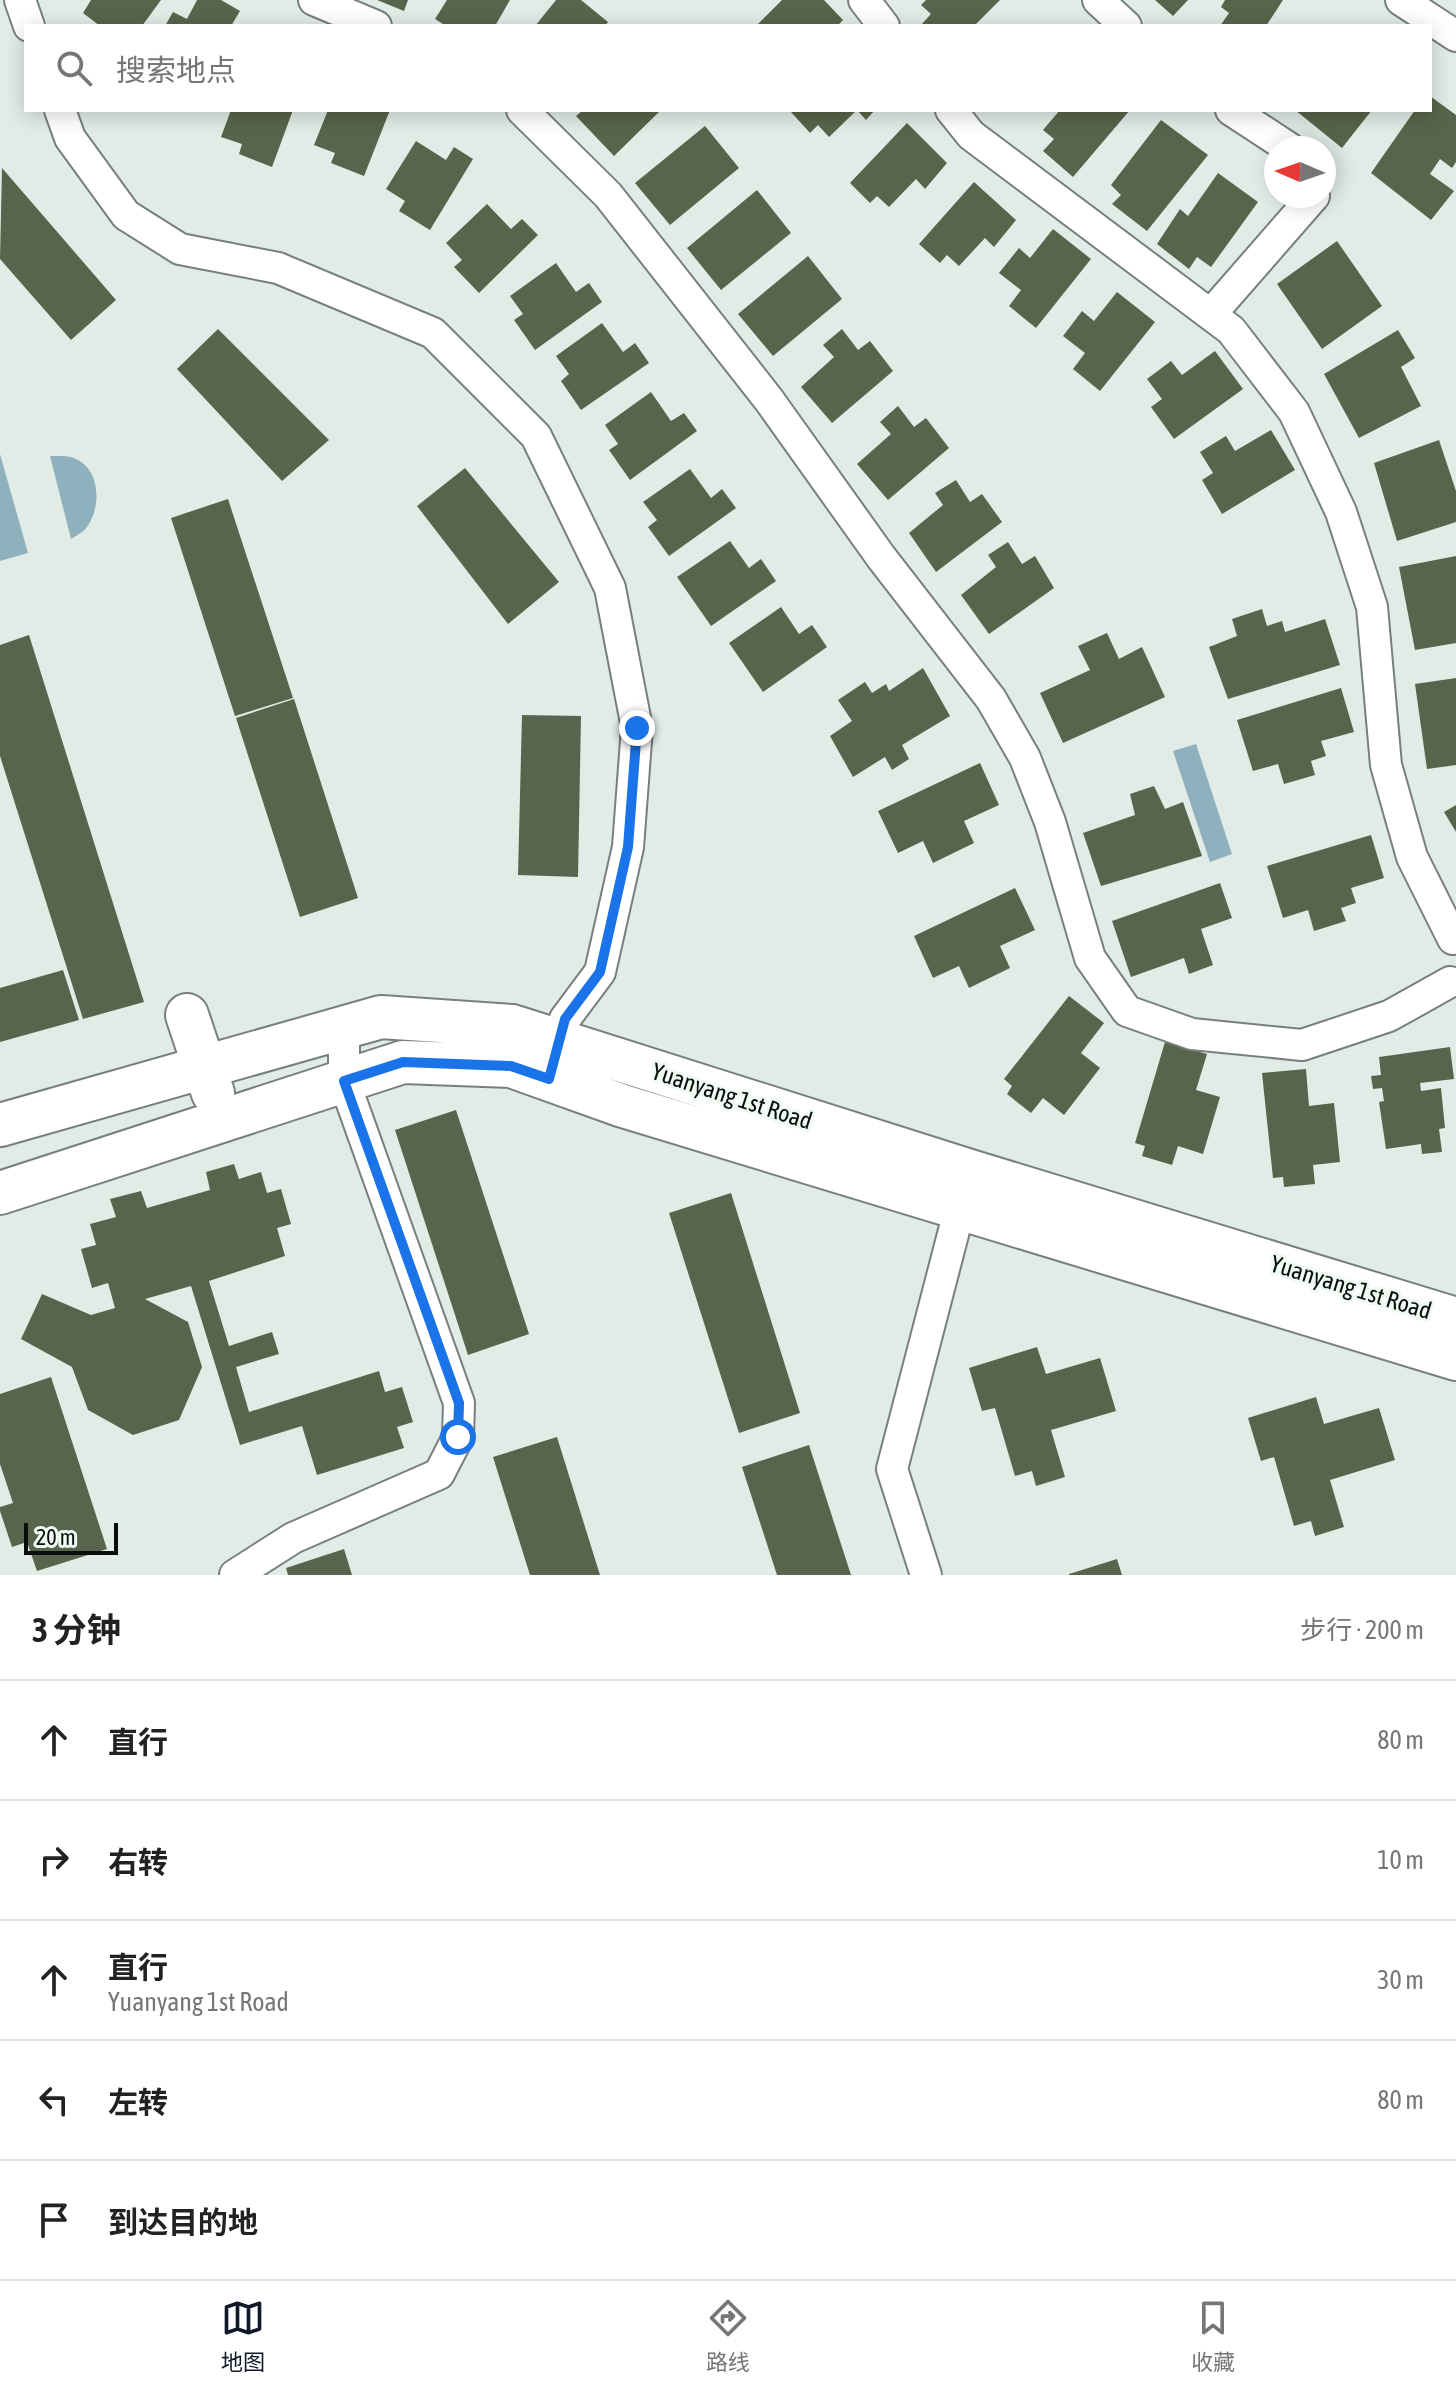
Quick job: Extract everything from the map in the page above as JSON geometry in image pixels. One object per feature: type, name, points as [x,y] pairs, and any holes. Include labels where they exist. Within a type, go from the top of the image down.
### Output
[{"type":"street","points":[[20,0],[28,24]]},
{"type":"street","points":[[314,0],[371,24]]},
{"type":"street","points":[[864,0],[882,24]]},
{"type":"street","points":[[1098,0],[1124,24]]},
{"type":"street","points":[[1401,0],[1456,36]]},
{"type":"street","points":[[61,112],[70,138],[126,215],[180,249],[278,268],[433,333],[536,436],[610,588],[637,728],[628,847],[600,972],[558,1046]]},
{"type":"street","points":[[524,112],[608,195],[769,400],[881,557],[991,699],[1025,758],[1050,822],[1090,958],[1127,1011],[1192,1034],[1302,1045],[1389,1016],[1453,986],[1446,968],[1447,953],[1454,938],[1412,857],[1386,765],[1372,607],[1341,512],[1294,412],[1231,330],[971,135],[953,112]]},
{"type":"street","points":[[1234,112],[1271,136]]},
{"type":"street","points":[[1211,314],[1304,208]]},
{"type":"street","points":[[187,1015],[222,1121]]},
{"type":"street","name":"Yuanyang 1st Road","points":[[0,1125],[381,1017],[512,1026],[558,1046],[623,1106],[965,1190],[1456,1319]]},
{"type":"street","points":[[235,1575],[293,1538],[439,1474],[458,1437],[459,1403],[344,1081],[344,1027]]},
{"type":"street","name":"Yuanyang 1st Road","points":[[0,1193],[403,1062],[511,1066],[558,1046]]},
{"type":"street","points":[[926,1575],[892,1469],[965,1190]]},
{"type":"street","name":"Yuanyang 1st Road","points":[[965,1190],[1456,1359]]},
{"type":"water","points":[[0,454],[28,553],[0,561]]},
{"type":"water","points":[[50,456],[70,457],[84,464],[96,487],[94,514],[84,530],[71,539]]},
{"type":"water","points":[[1196,744],[1232,854],[1210,862],[1173,751]]},
{"type":"building","points":[[91,0],[161,0],[143,24],[97,24],[83,13]]},
{"type":"building","points":[[197,0],[221,0],[240,11],[232,24],[166,24],[173,12],[187,19]]},
{"type":"building","points":[[377,0],[408,0],[404,11]]},
{"type":"building","points":[[447,0],[510,0],[496,24],[443,24],[435,19]]},
{"type":"building","points":[[556,0],[581,0],[608,22],[606,24],[537,24]]},
{"type":"building","points":[[782,0],[824,0],[843,20],[839,24],[758,24]]},
{"type":"building","points":[[926,0],[1000,0],[976,24],[922,24],[931,14],[921,5]]},
{"type":"building","points":[[1155,0],[1188,0],[1173,16]]},
{"type":"building","points":[[1225,0],[1283,0],[1267,24],[1221,24],[1229,13],[1221,7]]},
{"type":"building","points":[[1432,97],[1456,115],[1456,162],[1452,168],[1440,159],[1430,174],[1454,191],[1431,220],[1371,173],[1414,112],[1432,112]]},
{"type":"building","points":[[230,112],[292,112],[272,167],[239,154],[242,144],[221,137]]},
{"type":"building","points":[[327,112],[389,112],[364,176],[331,163],[335,153],[314,145]]},
{"type":"building","points":[[581,112],[659,112],[614,156],[576,116]]},
{"type":"building","points":[[791,112],[855,112],[829,137],[818,125],[810,133]]},
{"type":"building","points":[[859,112],[873,112],[866,120]]},
{"type":"building","points":[[1058,112],[1128,112],[1073,177],[1043,151],[1054,139],[1043,130]]},
{"type":"building","points":[[1297,112],[1370,112],[1342,148],[1336,143],[1336,136],[1327,136]]},
{"type":"building","points":[[1161,120],[1208,155],[1147,231],[1112,204],[1121,195],[1111,185]]},
{"type":"building","points":[[907,123],[947,163],[925,189],[916,179],[889,207],[877,196],[870,203],[850,183]]},
{"type":"building","points":[[705,126],[739,168],[670,225],[635,183]]},
{"type":"building","points":[[416,141],[446,160],[454,147],[473,159],[430,230],[399,211],[405,201],[386,189]]},
{"type":"building","points":[[2,168],[116,300],[71,340],[0,259]]},
{"type":"building","points":[[1218,173],[1258,202],[1211,267],[1197,257],[1189,269],[1157,244],[1180,209],[1188,216]]},
{"type":"building","points":[[974,182],[1016,220],[994,247],[985,238],[959,266],[947,255],[940,263],[919,244]]},
{"type":"building","points":[[757,190],[791,233],[721,290],[687,248]]},
{"type":"building","points":[[487,204],[511,229],[522,219],[538,235],[479,293],[454,267],[462,260],[446,243]]},
{"type":"building","points":[[1053,229],[1091,259],[1036,328],[1009,306],[1021,290],[999,273],[1019,248],[1030,258]]},
{"type":"building","points":[[1337,241],[1382,306],[1322,349],[1277,284]]},
{"type":"building","points":[[808,256],[842,299],[773,356],[738,314]]},
{"type":"building","points":[[556,263],[576,292],[589,283],[602,302],[535,350],[514,320],[523,314],[510,296]]},
{"type":"building","points":[[1117,292],[1155,322],[1100,391],[1073,369],[1085,353],[1063,336],[1082,311],[1094,321]]},
{"type":"building","points":[[602,323],[623,352],[635,343],[649,363],[581,410],[561,381],[569,374],[556,356]]},
{"type":"building","points":[[218,329],[329,440],[282,481],[177,369]]},
{"type":"building","points":[[842,329],[858,350],[870,341],[893,371],[832,423],[801,387],[834,357],[823,345]]},
{"type":"building","points":[[1398,330],[1415,358],[1401,367],[1421,406],[1359,438],[1324,374]]},
{"type":"building","points":[[1215,351],[1243,389],[1174,439],[1151,407],[1162,399],[1147,379],[1171,361],[1182,375]]},
{"type":"building","points":[[651,392],[671,421],[684,413],[697,431],[630,480],[609,450],[618,444],[605,425]]},
{"type":"building","points":[[898,406],[914,427],[926,418],[949,448],[888,500],[857,464],[891,434],[880,422]]},
{"type":"building","points":[[1271,430],[1295,470],[1222,514],[1202,480],[1213,473],[1200,452],[1226,436],[1235,451]]},
{"type":"building","points":[[1439,440],[1456,491],[1456,522],[1397,541],[1374,463]]},
{"type":"building","points":[[465,468],[559,582],[508,624],[417,506]]},
{"type":"building","points":[[690,469],[711,498],[722,489],[736,508],[669,556],[648,527],[657,520],[643,502]]},
{"type":"building","points":[[956,480],[970,502],[982,494],[1002,522],[936,572],[909,533],[943,505],[935,493]]},
{"type":"building","points":[[228,499],[293,698],[235,716],[171,518]]},
{"type":"building","points":[[730,541],[749,568],[761,559],[776,581],[711,626],[677,577]]},
{"type":"building","points":[[1008,542],[1022,564],[1035,556],[1054,588],[989,634],[961,595],[996,567],[988,555]]},
{"type":"building","points":[[1456,556],[1456,643],[1415,650],[1399,567]]},
{"type":"building","points":[[781,607],[799,634],[812,625],[827,647],[763,692],[729,643]]},
{"type":"building","points":[[1262,609],[1267,626],[1282,621],[1285,632],[1325,619],[1340,665],[1228,699],[1209,647],[1237,636],[1232,619]]},
{"type":"building","points":[[1107,633],[1119,659],[1142,647],[1165,697],[1063,743],[1040,693],[1090,670],[1078,646]]},
{"type":"building","points":[[29,635],[144,1002],[83,1019],[0,756],[0,645]]},
{"type":"building","points":[[923,668],[950,716],[902,745],[909,759],[892,770],[885,757],[853,777],[830,736],[852,721],[838,700],[865,682],[872,693],[886,684],[889,691]]},
{"type":"building","points":[[1456,678],[1456,765],[1427,769],[1415,684]]},
{"type":"building","points":[[1341,688],[1354,732],[1321,741],[1326,756],[1311,761],[1315,775],[1284,784],[1278,764],[1253,771],[1237,720]]},
{"type":"building","points":[[294,699],[358,898],[300,917],[236,718]]},
{"type":"building","points":[[522,715],[581,716],[578,877],[518,875]]},
{"type":"building","points":[[980,763],[999,805],[964,821],[974,843],[933,863],[923,841],[898,853],[878,811]]},
{"type":"building","points":[[1154,786],[1165,809],[1183,802],[1202,856],[1101,886],[1083,833],[1135,815],[1130,794]]},
{"type":"building","points":[[1456,805],[1456,832],[1444,812]]},
{"type":"building","points":[[1371,835],[1384,878],[1351,888],[1356,903],[1341,908],[1346,921],[1314,931],[1308,910],[1283,918],[1267,866]]},
{"type":"building","points":[[1220,883],[1232,918],[1201,929],[1213,965],[1189,974],[1184,958],[1131,977],[1112,921]]},
{"type":"building","points":[[1015,888],[1035,930],[1000,946],[1010,968],[969,988],[959,966],[933,978],[914,936]]},
{"type":"building","points":[[63,970],[79,1020],[0,1042],[0,988]]},
{"type":"building","points":[[1069,996],[1104,1023],[1081,1053],[1100,1068],[1064,1115],[1043,1098],[1031,1113],[1007,1094],[1012,1086],[1004,1079]]},
{"type":"building","points":[[1165,1042],[1207,1054],[1196,1090],[1220,1097],[1203,1154],[1178,1146],[1172,1165],[1142,1156],[1145,1146],[1135,1143]]},
{"type":"building","points":[[1450,1047],[1454,1079],[1420,1083],[1421,1091],[1441,1088],[1445,1128],[1439,1129],[1442,1152],[1422,1154],[1421,1144],[1386,1149],[1379,1102],[1384,1101],[1382,1088],[1373,1089],[1371,1076],[1381,1075],[1379,1057]]},
{"type":"building","points":[[1306,1069],[1309,1106],[1334,1103],[1340,1162],[1313,1165],[1315,1184],[1284,1187],[1283,1177],[1273,1178],[1262,1073]]},
{"type":"building","points":[[456,1110],[529,1334],[468,1355],[395,1130]]},
{"type":"building","points":[[234,1164],[239,1179],[261,1172],[267,1193],[281,1189],[291,1224],[277,1228],[285,1256],[209,1281],[229,1346],[272,1332],[279,1354],[236,1367],[249,1412],[379,1371],[385,1392],[402,1387],[413,1422],[397,1427],[404,1448],[317,1475],[302,1426],[240,1445],[191,1286],[145,1299],[188,1322],[202,1367],[179,1420],[133,1435],[88,1410],[72,1367],[21,1339],[42,1294],[91,1315],[115,1308],[108,1283],[92,1288],[81,1249],[96,1245],[90,1224],[116,1217],[110,1199],[141,1191],[147,1208],[210,1190],[206,1172]]},
{"type":"building","points":[[731,1193],[800,1413],[739,1433],[669,1213]]},
{"type":"building","points":[[1037,1347],[1046,1374],[1100,1358],[1116,1411],[1051,1430],[1065,1477],[1036,1486],[1032,1471],[1015,1476],[995,1408],[982,1411],[969,1368]]},
{"type":"building","points":[[51,1377],[107,1549],[37,1571],[27,1542],[12,1547],[0,1511],[0,1507],[13,1503],[0,1464],[0,1394]]},
{"type":"building","points":[[1316,1397],[1324,1424],[1379,1408],[1395,1460],[1330,1480],[1344,1527],[1315,1536],[1311,1521],[1294,1526],[1274,1457],[1261,1461],[1248,1418]]},
{"type":"building","points":[[557,1437],[600,1575],[530,1575],[493,1457]]},
{"type":"building","points":[[809,1445],[851,1575],[777,1575],[742,1467]]},
{"type":"building","points":[[344,1549],[352,1575],[288,1575],[286,1568]]},
{"type":"building","points":[[1117,1559],[1122,1575],[1069,1575],[1069,1574]]},
{"type":"route","points":[[458,1437],[459,1403],[344,1081],[403,1062],[511,1066],[549,1079],[565,1019],[600,972],[628,847],[637,728]]}]
